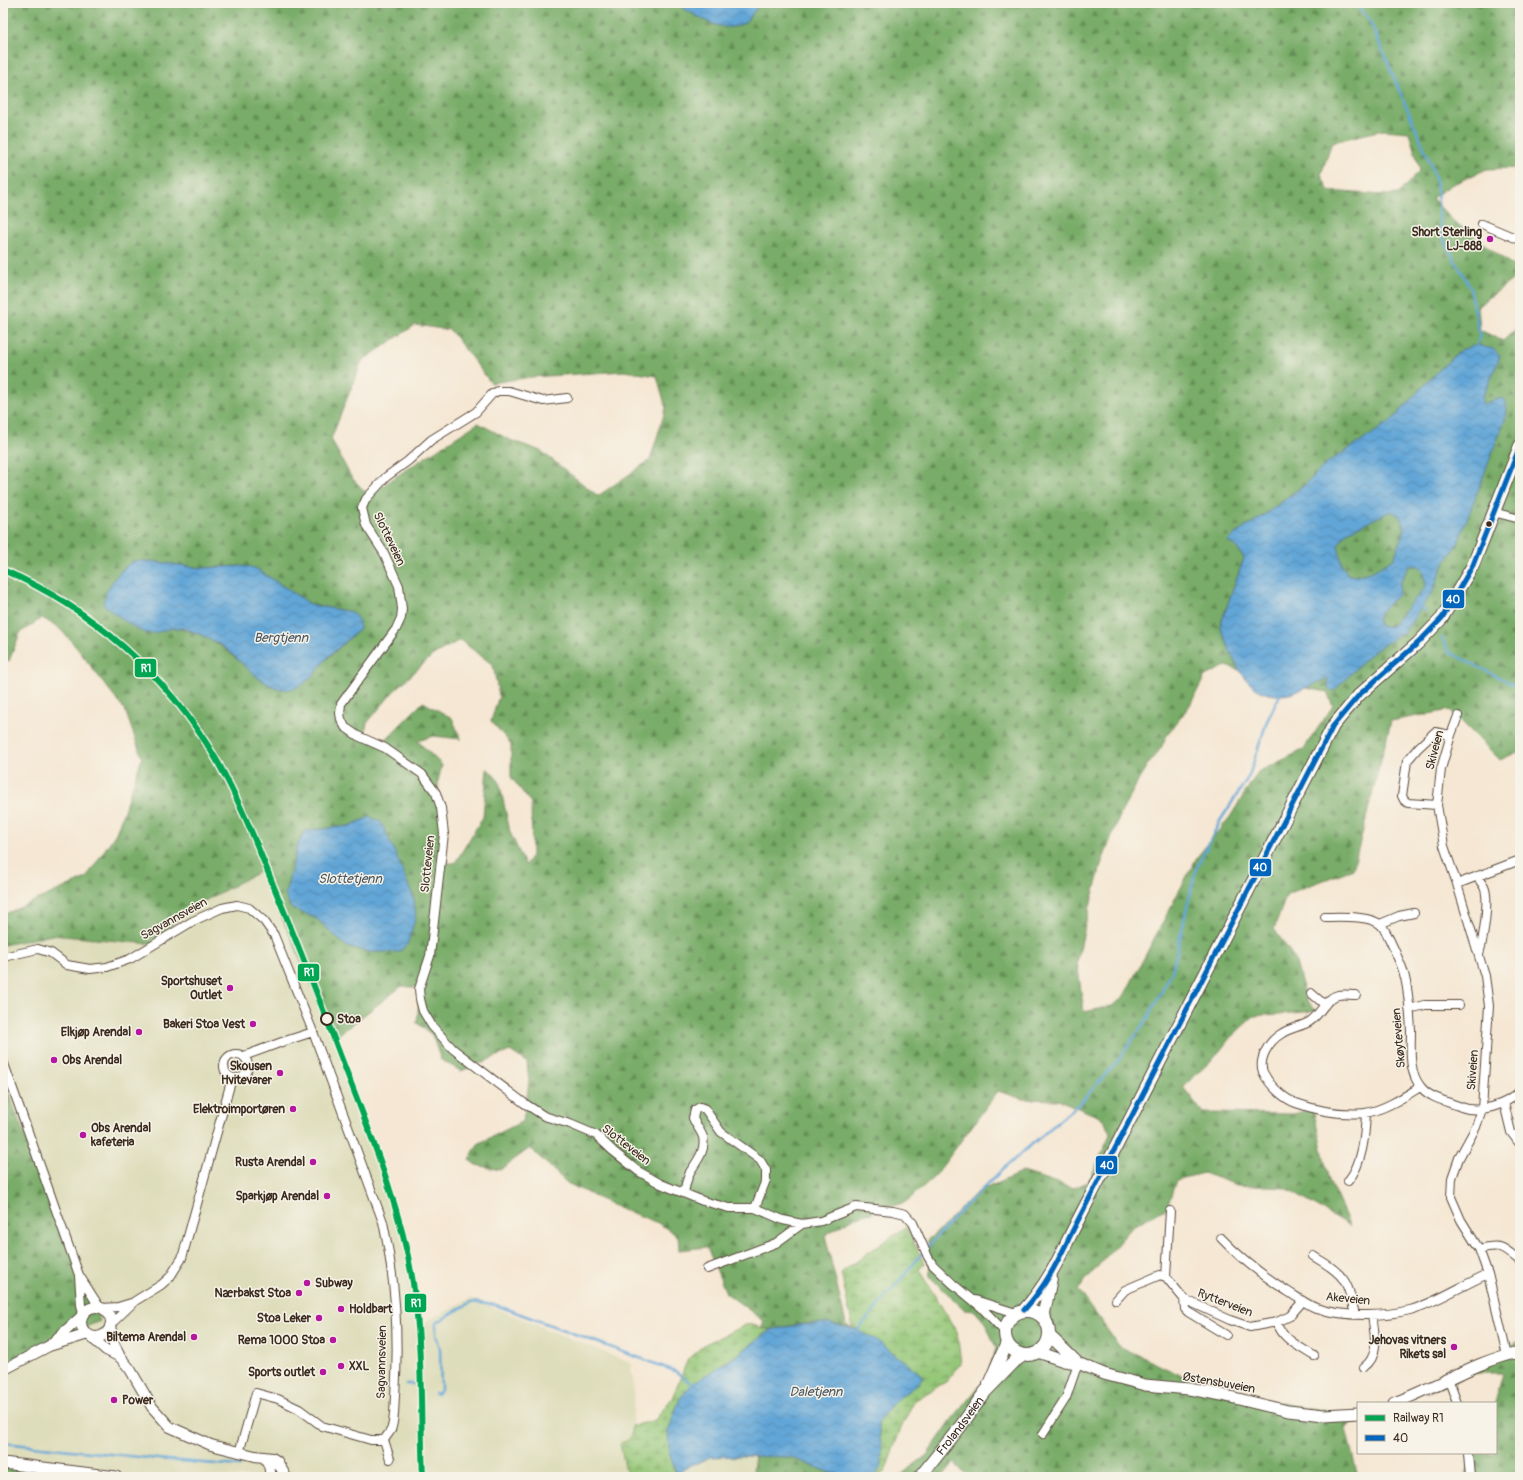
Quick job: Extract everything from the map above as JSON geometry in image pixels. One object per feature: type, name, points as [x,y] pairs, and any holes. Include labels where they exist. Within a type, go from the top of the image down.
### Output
[{"type":"main road","points":[[1052,1273],[1044,1313],[1049,1335],[1043,1348],[1038,1352],[1024,1355],[1017,1353],[1011,1348],[1006,1337],[1008,1321],[1032,1301],[1052,1273],[1333,726],[1359,695],[1418,643],[1442,618],[1473,565],[1520,446]]},
{"type":"main road","points":[[1020,1312],[1035,1312],[1045,1319]]},
{"type":"main road","name":"Østensbuveien","points":[[1049,1335],[1078,1363]]},
{"type":"main road","name":"Frolandsveien","points":[[985,1392],[1006,1337]]},
{"type":"main road","name":"Østensbuveien","points":[[1038,1352],[1064,1361],[1078,1363],[1104,1374],[1145,1385],[1189,1389],[1222,1395],[1288,1411],[1324,1415],[1357,1413]]},
{"type":"main road","points":[[1397,1402],[1448,1378],[1507,1355],[1520,1352]]},
{"type":"main road","name":"Frolandsveien","points":[[920,1477],[960,1427],[985,1392],[1024,1355]]},
{"type":"main road","points":[[4,1462],[116,1477]]},
{"type":"street","points":[[1482,224],[1520,240]]},
{"type":"street","name":"Slotteveien","points":[[567,398],[543,401],[510,391],[498,391],[492,394],[476,412],[432,440],[408,461],[386,477],[366,499],[362,508],[366,525],[384,553],[398,586],[402,609],[401,618],[396,629],[346,697],[342,704],[340,713],[345,727],[358,736],[385,748],[422,774],[436,793],[441,808],[444,834],[432,942],[430,956],[419,989],[423,1011],[432,1026],[453,1049],[537,1111],[544,1116],[570,1124],[596,1135],[612,1151],[638,1171],[661,1184],[703,1201],[729,1208],[755,1208],[783,1220],[802,1224],[821,1221],[856,1207],[905,1214],[913,1223],[933,1265],[953,1284],[971,1298],[1006,1337]]},
{"type":"street","points":[[1493,512],[1520,518]]},
{"type":"street","name":"Skiveien","points":[[1458,716],[1441,769],[1437,805],[1444,846],[1485,976],[1489,1006],[1482,1109],[1476,1127],[1458,1158],[1452,1178],[1451,1197],[1461,1220],[1479,1249],[1488,1274],[1507,1355]]},
{"type":"street","points":[[1437,805],[1408,803],[1404,800],[1402,796],[1406,764],[1418,748],[1436,732],[1451,735]]},
{"type":"street","points":[[1457,884],[1520,860]]},
{"type":"street","points":[[1477,876],[1485,888],[1486,897],[1484,924],[1479,954]]},
{"type":"street","name":"Sagvannsveien","points":[[3,957],[38,948],[51,953],[67,965],[90,969],[108,967],[130,959],[193,921],[222,908],[237,905],[249,908],[264,921],[274,935],[313,1032],[383,1222],[390,1253],[395,1287],[396,1319],[396,1377],[393,1419],[391,1430],[384,1440]]},
{"type":"street","points":[[1325,917],[1371,919],[1380,924],[1399,916],[1414,913]]},
{"type":"street","name":"Skøyteveien","points":[[1380,924],[1388,936],[1404,974],[1409,1009],[1410,1055],[1414,1074],[1420,1087]]},
{"type":"street","points":[[1311,993],[1325,1005]]},
{"type":"street","points":[[1356,995],[1337,995],[1329,1000],[1310,1021],[1280,1034],[1268,1046],[1262,1058],[1263,1072],[1278,1093],[1295,1103],[1332,1113],[1366,1113],[1384,1107],[1403,1098],[1420,1087],[1431,1095],[1466,1109],[1482,1109],[1504,1103],[1520,1091]]},
{"type":"street","points":[[1409,1009],[1425,1005],[1459,1006]]},
{"type":"street","points":[[244,1056],[313,1032]]},
{"type":"street","points":[[236,1053],[244,1056],[249,1066],[246,1073],[240,1078],[232,1078],[226,1073],[225,1070],[224,1066],[226,1059],[228,1056],[236,1053]]},
{"type":"street","points":[[3,1062],[79,1275],[101,1308],[109,1315],[114,1344],[120,1357],[130,1369],[152,1407],[170,1427],[211,1445],[239,1453],[272,1458],[277,1461],[286,1477]]},
{"type":"street","points":[[49,1346],[91,1308],[118,1307],[135,1301],[161,1285],[170,1277],[182,1258],[232,1078]]},
{"type":"street","points":[[1504,1103],[1511,1132],[1520,1144]]},
{"type":"street","points":[[684,1193],[686,1182],[701,1156],[704,1144],[702,1135],[693,1118],[695,1110],[700,1107],[706,1109],[710,1118],[721,1132],[760,1160],[766,1170],[766,1180],[755,1208]]},
{"type":"street","points":[[1348,1181],[1353,1175],[1359,1160],[1365,1130],[1366,1113]]},
{"type":"street","points":[[1116,1300],[1125,1290],[1160,1275],[1166,1277],[1170,1211]]},
{"type":"street","name":"Slotteveien","points":[[708,1269],[776,1243],[802,1224]]},
{"type":"street","name":"Akeveien","points":[[1221,1238],[1262,1276],[1303,1302],[1316,1308],[1355,1315],[1372,1315],[1410,1310],[1430,1303],[1467,1283],[1488,1274]]},
{"type":"street","points":[[1479,1249],[1493,1245],[1504,1248],[1520,1261]]},
{"type":"street","points":[[1313,1256],[1338,1273],[1344,1279],[1350,1294],[1355,1315]]},
{"type":"street","points":[[79,1275],[83,1315],[81,1324],[82,1328],[106,1350],[120,1357]]},
{"type":"street","name":"Rytterveien","points":[[1166,1277],[1184,1299],[1230,1320],[1250,1327],[1277,1322],[1290,1316],[1303,1302]]},
{"type":"street","name":"Slotteveien","points":[[971,1298],[998,1308],[1020,1312]]},
{"type":"street","points":[[1184,1299],[1185,1309],[1188,1312],[1226,1335]]},
{"type":"street","points":[[3,1370],[49,1346],[89,1335],[100,1336],[108,1331],[110,1326],[135,1301]]},
{"type":"street","points":[[1364,1367],[1372,1358],[1375,1349],[1372,1315]]},
{"type":"street","points":[[1277,1322],[1280,1330],[1286,1337],[1314,1356]]},
{"type":"street","points":[[1043,1434],[1066,1398],[1078,1363]]},
{"type":"street","points":[[1448,1378],[1457,1402]]},
{"type":"street","points":[[239,1453],[256,1393],[278,1399],[299,1409],[322,1426],[371,1440],[384,1440],[390,1459]]},
{"type":"street","points":[[1468,1454],[1470,1477]]},
{"type":"street","points":[[265,1458],[269,1465],[271,1477]]},
{"type":"shaded area","name":"Stoa","points":[[261,871],[327,1019],[385,1182],[412,1274],[417,1326],[471,1298],[630,1363],[634,1385],[632,1436],[625,1440],[626,1471],[631,1477],[101,1477],[3,1464],[3,1368],[24,1134],[3,1079],[3,945],[52,935],[151,944],[189,909]]},
{"type":"shaded area","points":[[755,1456],[753,1470],[759,1477],[668,1477],[710,1457]]},
{"type":"green space","points":[[3,3],[675,3],[714,25],[758,6],[756,3],[1520,3],[1520,168],[1487,169],[1451,185],[1432,198],[1451,219],[1520,271],[1520,274],[1478,306],[1480,330],[1503,341],[1520,325],[1520,751],[1500,760],[1450,710],[1391,721],[1353,869],[1287,894],[1274,929],[1295,959],[1306,999],[1316,1011],[1254,1016],[1230,1038],[1215,1057],[1183,1087],[1203,1113],[1293,1114],[1312,1109],[1329,1180],[1350,1226],[1285,1188],[1237,1185],[1203,1173],[1176,1180],[1167,1208],[1134,1225],[1078,1289],[1119,1346],[1214,1391],[1357,1416],[1357,1422],[1351,1423],[1346,1429],[1358,1477],[969,1477],[954,1463],[942,1477],[898,1477],[927,1455],[952,1419],[987,1377],[996,1348],[986,1324],[975,1311],[965,1310],[930,1277],[928,1239],[940,1230],[977,1192],[1023,1172],[1073,1188],[1089,1181],[1111,1132],[1102,1118],[1059,1100],[1022,1099],[998,1091],[935,1176],[906,1202],[854,1218],[825,1235],[846,1324],[853,1328],[832,1325],[805,1324],[766,1329],[761,1328],[764,1321],[726,1293],[707,1247],[679,1250],[678,1236],[658,1223],[612,1205],[567,1183],[530,1148],[500,1170],[476,1165],[469,1160],[478,1144],[523,1121],[529,1082],[527,1062],[510,1051],[461,1071],[441,1060],[432,1035],[417,1023],[420,988],[402,986],[334,1038],[261,871],[189,909],[151,944],[52,935],[3,945],[3,915],[86,878],[116,833],[142,758],[125,710],[72,642],[58,627],[42,618],[20,633],[9,661],[3,659]],"holes":[[[1383,130],[1409,132],[1420,170],[1398,194],[1383,195],[1329,191],[1321,175],[1332,142]],[[415,325],[450,330],[491,383],[532,377],[624,371],[657,376],[666,408],[650,460],[598,496],[541,451],[510,440],[478,423],[398,475],[369,496],[351,477],[331,439],[362,361]],[[1460,350],[1500,356],[1482,397],[1482,404],[1502,398],[1458,543],[1443,566],[1432,593],[1421,606],[1364,660],[1334,691],[1327,678],[1306,688],[1327,692],[1333,706],[1303,750],[1258,772],[1230,817],[1197,857],[1124,996],[1112,1006],[1084,1012],[1077,962],[1088,913],[1102,862],[1122,811],[1147,765],[1161,748],[1166,737],[1190,705],[1205,676],[1226,666],[1239,670],[1220,626],[1244,558],[1238,549],[1228,541],[1235,534],[1263,516],[1307,483],[1328,462],[1392,420],[1428,381]],[[133,561],[149,561],[202,568],[240,566],[255,568],[312,605],[352,612],[360,629],[332,654],[318,668],[316,673],[294,688],[281,688],[261,680],[220,645],[197,633],[176,628],[121,570]],[[460,640],[493,665],[499,696],[491,721],[511,744],[511,777],[531,803],[532,856],[525,865],[510,832],[499,781],[487,768],[483,817],[455,863],[444,863],[438,781],[442,765],[418,741],[433,736],[461,739],[452,718],[423,702],[386,739],[364,736],[367,723],[393,692],[433,655]],[[370,817],[369,952],[346,946],[317,919],[291,908],[305,831],[349,826]]]},
{"type":"green space","points":[[1391,511],[1399,516],[1405,528],[1394,559],[1373,571],[1357,576],[1348,575],[1342,565],[1337,545],[1347,532]]},
{"type":"green space","points":[[1417,565],[1423,570],[1426,586],[1392,626],[1381,628],[1377,620],[1380,612],[1399,594],[1400,583],[1408,567]]},
{"type":"green space","points":[[3,1079],[100,1321],[39,1347],[3,1368]]},
{"type":"green space","points":[[906,1227],[924,1263],[919,1270],[957,1332],[961,1363],[947,1381],[914,1401],[901,1428],[885,1472],[875,1476],[882,1466],[878,1437],[878,1423],[890,1405],[920,1382],[858,1330],[853,1328],[841,1273]]},
{"type":"green space","points":[[748,1324],[770,1330],[736,1356],[673,1467],[676,1473],[668,1477],[631,1477],[626,1471],[620,1444],[632,1436],[632,1426],[655,1420],[672,1398],[688,1359],[705,1344]]},
{"type":"green space","points":[[1516,1343],[1520,1343],[1520,1477],[1463,1477],[1477,1454],[1497,1454],[1497,1402],[1495,1402],[1503,1373],[1475,1373],[1426,1393]]},
{"type":"green space","points":[[755,1456],[790,1457],[828,1472],[849,1477],[759,1477],[753,1470]]},
{"type":"green space","points":[[3,1464],[101,1477],[3,1477]]},
{"type":"water","points":[[675,3],[756,3],[758,6],[744,23],[736,27],[727,27],[708,22]]},
{"type":"water","points":[[1477,345],[1493,349],[1500,356],[1482,397],[1482,404],[1502,398],[1506,401],[1507,414],[1458,543],[1443,566],[1432,593],[1404,632],[1377,649],[1364,660],[1334,691],[1329,690],[1327,678],[1304,689],[1286,695],[1264,693],[1254,687],[1239,670],[1220,626],[1244,558],[1238,549],[1228,541],[1235,534],[1263,516],[1307,483],[1328,462],[1392,420],[1428,381],[1460,350]],"holes":[[[1391,511],[1399,516],[1405,528],[1394,559],[1373,571],[1357,576],[1348,575],[1342,565],[1338,545],[1347,532]],[[1417,565],[1423,570],[1426,586],[1392,626],[1381,627],[1377,620],[1380,612],[1399,594],[1400,583],[1408,567]]]},
{"type":"water","name":"Bergtjenn","points":[[133,561],[149,561],[202,568],[240,566],[255,568],[312,605],[352,612],[359,621],[360,629],[330,655],[306,682],[295,688],[284,689],[273,687],[252,673],[216,642],[181,628],[172,628],[154,633],[142,632],[117,616],[103,604],[110,585],[122,570]]},
{"type":"water","name":"Slottetjenn","points":[[370,817],[381,822],[414,899],[416,917],[407,945],[399,952],[369,952],[346,946],[317,919],[291,908],[285,895],[297,846],[305,831],[349,826]]},
{"type":"water","name":"Daletjenn","points":[[828,1323],[858,1330],[878,1341],[923,1376],[915,1386],[902,1395],[893,1404],[878,1423],[882,1450],[882,1466],[875,1476],[849,1477],[828,1472],[790,1457],[742,1456],[710,1457],[676,1473],[669,1453],[668,1431],[680,1398],[692,1384],[736,1356],[770,1330],[797,1325]]},
{"type":"waterway","points":[[1354,3],[1369,19],[1430,162],[1436,181],[1441,235],[1470,287],[1480,335],[1477,345]]},
{"type":"waterway","points":[[1421,606],[1424,611]]},
{"type":"waterway","points":[[1442,638],[1449,652],[1520,688]]},
{"type":"waterway","points":[[858,1330],[930,1244],[965,1206],[1002,1170],[1081,1102],[1117,1062],[1147,1019],[1172,972],[1196,869],[1220,821],[1249,776],[1267,721],[1280,695]]},
{"type":"waterway","points":[[435,1393],[438,1394],[441,1390],[440,1348],[436,1335],[436,1323],[471,1302],[496,1305],[675,1371],[692,1384]]},
{"type":"waterway","points":[[406,1384],[413,1384]]},
{"type":"waterway","points":[[3,1443],[240,1466]]},
{"type":"rail line","name":"R1","points":[[3,570],[35,585],[66,603],[96,624],[124,647],[150,672],[175,700],[197,729],[225,775],[241,808],[322,1006],[370,1132],[400,1222],[413,1283],[416,1307],[420,1355],[423,1477]]},
{"type":"transit line","name":"40","points":[[1024,1310],[1039,1292],[1056,1263],[1333,726],[1359,695],[1418,643],[1442,618],[1473,565],[1520,446]]},
{"type":"place","name":"Short Sterling LJ-888","points":[[1490,239]]},
{"type":"place","name":"Sportshuset Outlet","points":[[230,988]]},
{"type":"place","name":"Stoa","points":[[327,1019]]},
{"type":"place","name":"Bakeri Stoa Vest","points":[[253,1024]]},
{"type":"place","name":"Elkjøp Arendal","points":[[139,1032]]},
{"type":"place","name":"Obs Arendal","points":[[54,1060]]},
{"type":"place","name":"Skousen Hvitevarer","points":[[280,1073]]},
{"type":"place","name":"Elektroimportøren","points":[[293,1109]]},
{"type":"place","name":"Obs Arendal kafeteria","points":[[83,1135]]},
{"type":"place","name":"Rusta Arendal","points":[[313,1162]]},
{"type":"place","name":"Sparkjøp Arendal","points":[[327,1196]]},
{"type":"place","name":"Subway","points":[[307,1283]]},
{"type":"place","name":"Nærbakst Stoa","points":[[299,1293]]},
{"type":"place","name":"Holdbart","points":[[341,1309]]},
{"type":"place","name":"Stoa Leker","points":[[319,1318]]},
{"type":"place","name":"Biltema Arendal","points":[[194,1337]]},
{"type":"place","name":"Rema 1000 Stoa","points":[[333,1340]]},
{"type":"place","name":"Jehovas vitners Rikets sal","points":[[1454,1347]]},
{"type":"place","name":"XXL","points":[[341,1366]]},
{"type":"place","name":"Sports outlet","points":[[323,1372]]},
{"type":"place","name":"Power","points":[[114,1400]]}]
